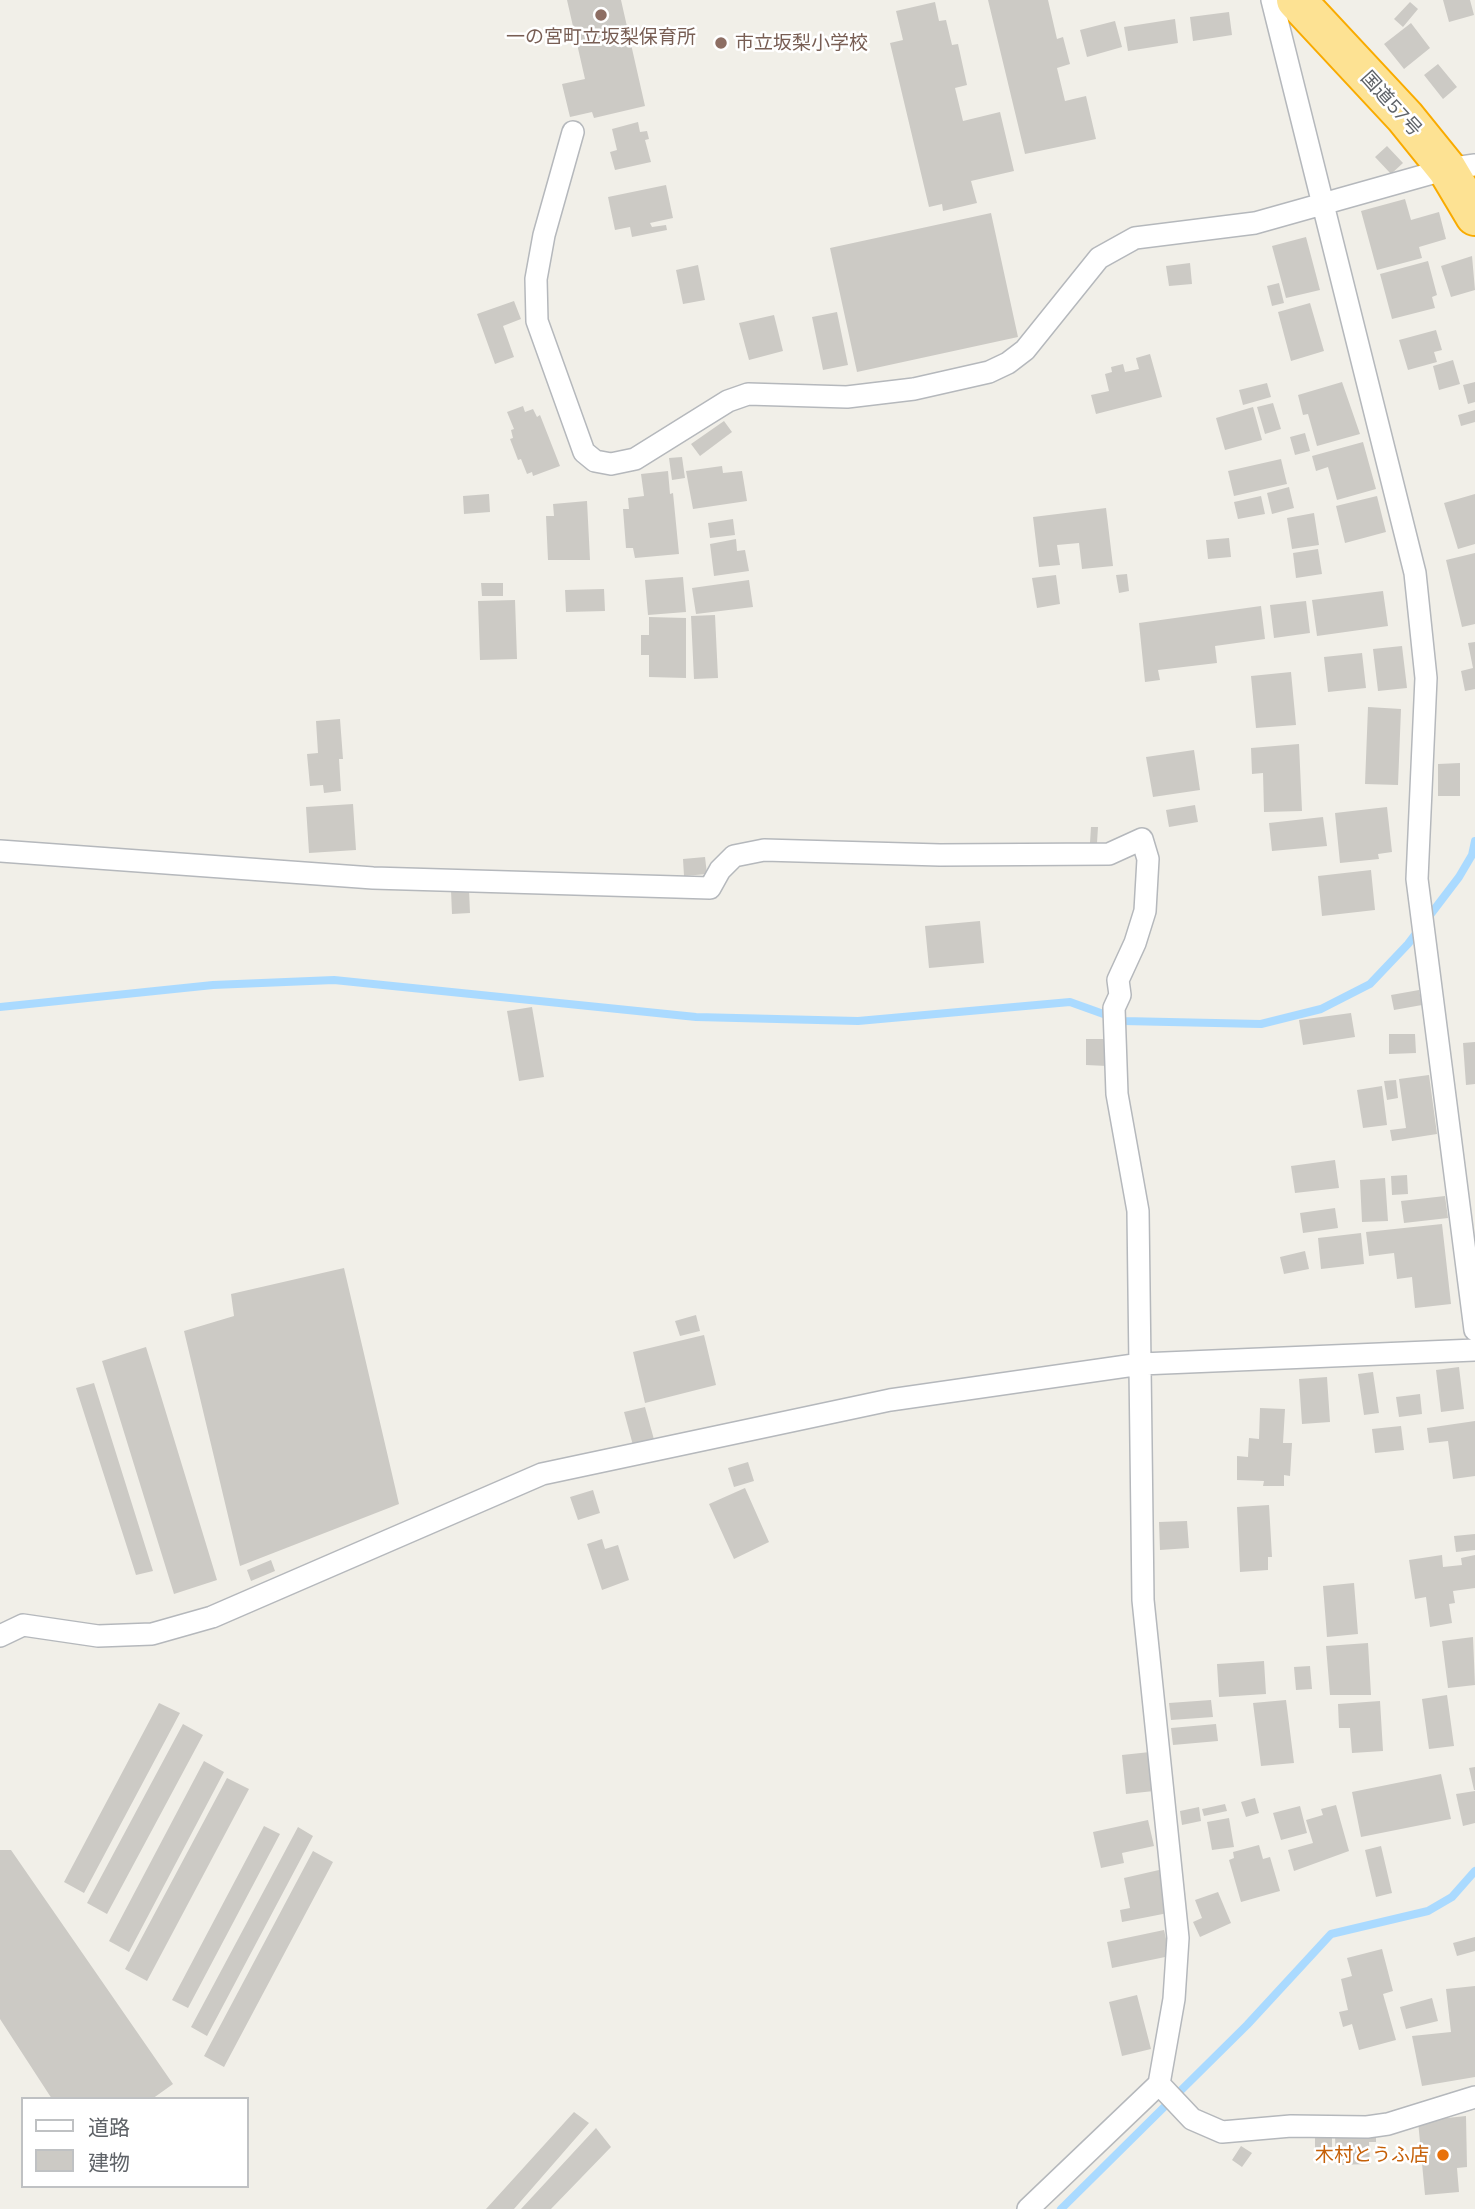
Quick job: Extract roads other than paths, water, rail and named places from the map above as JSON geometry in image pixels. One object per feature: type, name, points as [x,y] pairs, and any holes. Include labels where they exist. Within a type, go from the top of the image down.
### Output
[{"type":"highway","name":"国道57号","points":[[1296,0],[1405,117],[1461,167],[1475,216]]},
{"type":"street","points":[[1272,0],[1325,202],[1415,573],[1426,678],[1417,879],[1469,1226],[1475,1330]]},
{"type":"street","points":[[573,132],[544,235],[536,279],[537,321],[584,452],[595,461],[611,464],[635,459],[728,401],[748,394],[847,397],[914,389],[989,372],[1009,363],[1025,350],[1099,258],[1136,238],[1255,223],[1461,167]]},
{"type":"street","points":[[0,851],[373,878],[710,888],[720,870],[734,856],[764,850],[940,855],[1109,854],[1142,839],[1148,859],[1145,911],[1135,943],[1118,980],[1120,995],[1114,1008],[1117,1094],[1138,1212],[1143,1600],[1178,1938],[1174,1999],[1161,2087],[1028,2209]]},
{"type":"street","points":[[0,1636],[23,1625],[98,1636],[152,1634],[212,1617],[542,1474],[890,1400],[1141,1364],[1475,1350]]},
{"type":"street","points":[[1161,2087],[1192,2119],[1222,2132],[1291,2126],[1367,2127],[1388,2124],[1475,2097]]},
{"type":"waterway","points":[[0,1007],[213,985],[334,980],[696,1017],[858,1021],[1070,1002],[1123,1021],[1261,1024],[1321,1009],[1370,984],[1408,944],[1459,877],[1472,855],[1475,841]]},
{"type":"waterway","points":[[1061,2209],[1247,2025],[1331,1934],[1428,1911],[1452,1897],[1475,1871]]},
{"type":"place","name":"一の宮町立坂梨保育所","points":[[601,15]]},
{"type":"place","name":"市立坂梨小学校","points":[[721,43]]},
{"type":"place","name":"木村とうふ店","points":[[1443,2155]]}]
